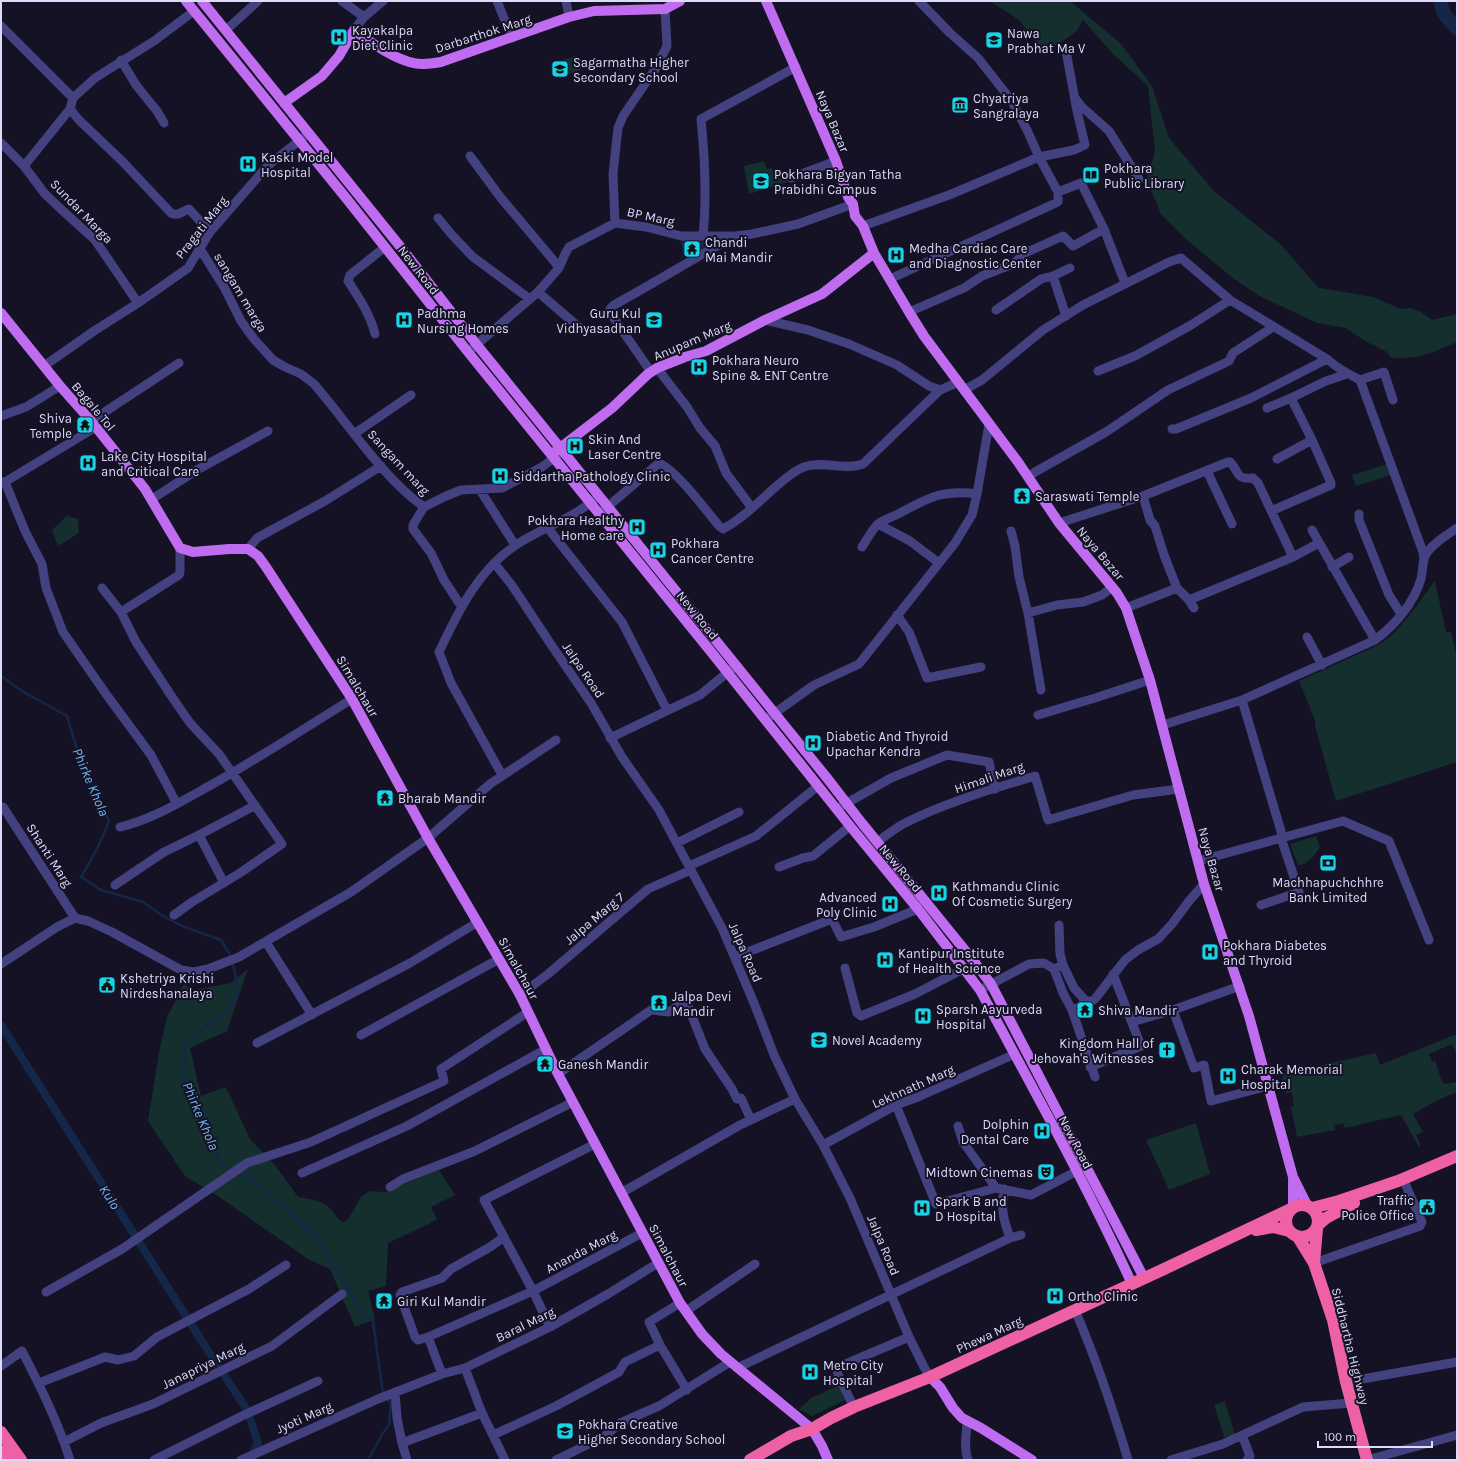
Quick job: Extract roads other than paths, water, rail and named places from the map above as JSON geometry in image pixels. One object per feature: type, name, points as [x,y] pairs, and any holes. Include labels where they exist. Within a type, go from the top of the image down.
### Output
[{"type":"highway","points":[[1239,1233],[1302,1205],[1310,1207],[1339,1201],[1400,1180],[1457,1156]]},
{"type":"highway","points":[[1239,1233],[1273,1227],[1303,1238],[1309,1236],[1326,1218],[1400,1180]]},
{"type":"highway","points":[[1310,1207],[1318,1216],[1318,1227]]},
{"type":"highway","points":[[1292,1209],[1286,1217],[1286,1222],[1293,1234]]},
{"type":"highway","name":"Siddhartha Highway","points":[[1314,1263],[1318,1227]]},
{"type":"highway","name":"Phewa Marg","points":[[750,1460],[791,1436],[812,1429],[854,1407],[930,1377],[1239,1233]]},
{"type":"highway","name":"Siddhartha Highway","points":[[1293,1234],[1314,1263],[1333,1320],[1351,1403],[1367,1460]]},
{"type":"highway","points":[[1,1432],[21,1460]]},
{"type":"highway","points":[[1,1451],[8,1460]]},
{"type":"main road","name":"New Road","points":[[186,1],[965,968],[980,990],[1077,1171],[1132,1284]]},
{"type":"main road","name":"New Road","points":[[202,1],[991,984],[1144,1278]]},
{"type":"main road","name":"Darbarthok Marg","points":[[354,30],[396,57],[421,64],[441,62],[569,17],[594,11],[665,9],[680,1]]},
{"type":"main road","name":"Naya Bazar","points":[[766,1],[836,161],[848,197],[853,204],[855,216],[863,226],[874,253],[924,336],[1028,477],[1059,523],[1112,587],[1126,608],[1150,680],[1204,884],[1240,986],[1293,1177],[1310,1207]]},
{"type":"main road","points":[[284,103],[322,76],[339,56],[354,30]]},
{"type":"main road","name":"Anupam Marg","points":[[553,456],[612,408],[654,370],[685,357],[706,351],[765,320],[822,294],[874,253]]},
{"type":"main road","name":"Bagale Tol","points":[[1,313],[60,386],[94,424],[152,499],[180,548]]},
{"type":"main road","points":[[180,548],[193,552],[229,548],[248,549]]},
{"type":"main road","name":"Simalchaur","points":[[248,549],[258,556],[266,567],[352,699],[428,838],[520,995],[558,1074],[658,1263],[683,1307],[702,1334],[734,1365],[812,1429]]},
{"type":"main road","name":"Naya Bazar","points":[[1292,1209],[1293,1177]]},
{"type":"main road","points":[[930,1377],[940,1387],[953,1408],[962,1418],[1032,1460]]},
{"type":"main road","points":[[812,1429],[828,1460]]},
{"type":"street","points":[[226,30],[258,1]]},
{"type":"street","points":[[342,1],[364,17]]},
{"type":"street","points":[[354,30],[364,17],[383,1]]},
{"type":"street","points":[[497,1],[512,38]]},
{"type":"street","points":[[566,1],[569,17]]},
{"type":"street","points":[[890,279],[1058,202],[1058,192],[1011,100],[978,58],[950,33],[919,1]]},
{"type":"street","points":[[615,223],[613,174],[618,128],[623,116],[656,68],[666,46],[665,9]]},
{"type":"street","points":[[24,166],[70,109],[73,98],[95,78],[121,60],[154,41],[194,11]]},
{"type":"street","points":[[1,26],[73,98]]},
{"type":"street","points":[[863,226],[949,195],[1039,157],[1074,150],[1085,145],[1066,51]]},
{"type":"street","points":[[121,60],[136,85],[157,111],[164,124]]},
{"type":"street","points":[[703,236],[706,210],[705,162],[701,119],[796,67]]},
{"type":"street","points":[[1075,98],[1082,107],[1110,132],[1139,179]]},
{"type":"street","points":[[70,109],[79,120],[123,162],[171,213],[174,215],[189,209],[210,232]]},
{"type":"street","name":"Pragati Marg","points":[[44,366],[188,268],[210,232],[263,171],[309,133]]},
{"type":"street","name":"Sundar Marga","points":[[1,143],[24,166],[45,194],[95,240],[138,303]]},
{"type":"street","points":[[470,156],[501,198],[559,268]]},
{"type":"street","points":[[791,178],[836,161]]},
{"type":"street","points":[[1058,192],[1081,183],[1104,229],[1125,283]]},
{"type":"street","name":"BP Marg","points":[[468,352],[538,292],[559,268],[565,254],[570,248],[615,223],[646,227],[681,236],[735,236],[752,234],[798,224],[853,204]]},
{"type":"street","points":[[438,218],[452,236],[473,258],[530,299]]},
{"type":"street","points":[[909,312],[964,288],[982,276],[1013,264],[1025,254],[1063,236],[1073,246],[1104,229]]},
{"type":"street","points":[[735,236],[696,257],[658,281],[614,305],[610,309],[611,314],[654,370],[687,407],[700,428],[715,446],[726,473],[752,508]]},
{"type":"street","points":[[374,334],[372,322],[348,281],[348,277],[385,247]]},
{"type":"street","name":"sangam marga","points":[[200,249],[224,287],[241,320],[254,339],[273,360],[301,374]]},
{"type":"street","points":[[765,320],[808,330],[849,344],[897,365],[929,386],[940,390],[962,386],[982,380],[1043,330],[1102,294],[1169,262],[1181,258],[1230,300],[1327,359],[1334,366],[1347,374],[1360,380],[1384,372],[1394,400]]},
{"type":"street","points":[[996,310],[1041,279],[1054,276],[1070,268]]},
{"type":"street","points":[[1054,276],[1066,316]]},
{"type":"street","points":[[538,292],[581,329]]},
{"type":"street","points":[[1098,371],[1135,356],[1191,326],[1230,300]]},
{"type":"street","points":[[1028,477],[1106,432],[1168,390],[1229,361],[1233,353],[1274,327]]},
{"type":"street","points":[[1172,429],[1176,429],[1251,398],[1327,359]]},
{"type":"street","points":[[177,804],[151,755],[63,632],[46,588],[42,564],[3,482],[94,424],[179,363]]},
{"type":"street","name":"Sangam marg","points":[[301,374],[314,384],[381,466],[414,500],[424,508],[461,490],[502,488],[542,466],[553,456]]},
{"type":"street","points":[[1267,408],[1326,381],[1347,374]]},
{"type":"street","points":[[1163,726],[1242,700],[1375,640],[1392,625],[1417,589],[1421,578],[1424,559],[1423,552],[1360,380]]},
{"type":"street","points":[[1,416],[26,407],[60,386]]},
{"type":"street","points":[[599,514],[658,464],[664,466],[682,482],[723,529],[752,508],[788,476],[805,466],[825,464],[857,466],[863,464],[940,390]]},
{"type":"street","points":[[354,434],[410,395]]},
{"type":"street","points":[[1272,511],[1331,485],[1312,440],[1291,398]]},
{"type":"street","points":[[765,720],[814,685],[859,664],[939,563],[964,529],[972,515],[989,424]]},
{"type":"street","points":[[152,499],[203,467],[268,431]]},
{"type":"street","points":[[1277,459],[1312,440]]},
{"type":"street","points":[[1059,523],[1143,496],[1230,462],[1240,478],[1253,478],[1256,480],[1293,557]]},
{"type":"street","points":[[248,549],[257,538],[325,501],[381,466]]},
{"type":"street","points":[[1207,471],[1232,524]]},
{"type":"street","points":[[480,490],[515,545]]},
{"type":"street","points":[[862,547],[878,524],[933,497],[961,492],[977,494]]},
{"type":"street","points":[[502,775],[451,683],[439,652],[461,606],[489,567],[515,545],[576,513],[591,503],[599,495]]},
{"type":"street","points":[[1143,496],[1150,520],[1155,526],[1164,555],[1178,588],[1194,608]]},
{"type":"street","points":[[424,508],[412,525],[413,529],[431,553],[444,580],[461,606]]},
{"type":"street","points":[[1359,514],[1359,520],[1389,595],[1401,614]]},
{"type":"street","points":[[878,524],[910,541],[939,563]]},
{"type":"street","points":[[547,527],[622,622],[667,710]]},
{"type":"street","points":[[1424,559],[1434,544],[1457,528]]},
{"type":"street","points":[[1312,530],[1375,640]]},
{"type":"street","points":[[1011,531],[1015,546],[1019,577],[1028,613],[1040,690]]},
{"type":"street","points":[[1189,600],[1293,557],[1319,543]]},
{"type":"street","points":[[121,612],[179,575],[180,548]]},
{"type":"street","points":[[1332,567],[1349,557]]},
{"type":"street","name":"Jalpa Road","points":[[494,563],[512,584],[591,703],[622,757],[659,810],[735,957],[774,1055],[795,1100],[823,1145],[850,1198],[908,1337],[930,1377]]},
{"type":"street","points":[[1028,613],[1057,605],[1083,602],[1102,595],[1112,587]]},
{"type":"street","points":[[102,588],[121,612],[136,642],[190,723],[217,752],[282,844],[174,915]]},
{"type":"street","points":[[1126,608],[1178,588]]},
{"type":"street","points":[[897,615],[909,632],[927,678],[981,667]]},
{"type":"street","points":[[1307,637],[1322,664]]},
{"type":"street","points":[[610,738],[700,695],[736,666]]},
{"type":"street","points":[[1038,715],[1150,680]]},
{"type":"street","points":[[120,827],[140,822],[177,804],[232,773],[352,699]]},
{"type":"street","points":[[1242,700],[1299,892],[1261,906]]},
{"type":"street","points":[[1,964],[58,927],[75,918],[88,921],[112,932],[163,961],[187,972],[208,969],[233,959],[266,942],[352,892],[428,838],[502,775],[556,740]]},
{"type":"street","points":[[836,809],[891,778],[947,754],[989,762],[994,788]]},
{"type":"street","name":"Himali Marg","points":[[877,842],[904,824],[929,812],[994,788],[1035,776],[1048,820],[1133,794],[1178,789]]},
{"type":"street","name":"Jalpa Marg 7","points":[[520,995],[548,974],[648,889],[756,836],[818,786]]},
{"type":"street","name":"Shanti Marg","points":[[3,806],[75,918]]},
{"type":"street","points":[[115,885],[164,852],[254,806]]},
{"type":"street","points":[[676,843],[739,812]]},
{"type":"street","points":[[1198,861],[1344,821],[1389,841],[1429,940]]},
{"type":"street","points":[[779,867],[813,856],[850,826]]},
{"type":"street","points":[[199,835],[224,883]]},
{"type":"street","points":[[1059,925],[1060,954],[1063,965],[1074,988],[1085,1000],[1090,1002],[1096,1000],[1113,974],[1125,960],[1138,950],[1158,939],[1204,884]]},
{"type":"street","points":[[735,957],[832,919],[841,937],[918,909]]},
{"type":"street","points":[[257,1043],[410,963],[478,922]]},
{"type":"street","points":[[266,942],[312,1015]]},
{"type":"street","points":[[361,1035],[499,958]]},
{"type":"street","points":[[980,990],[1029,964],[1044,963],[1054,970],[1063,993],[1072,1010],[1090,1067],[1095,1077]]},
{"type":"street","points":[[1054,970],[1063,965]]},
{"type":"street","points":[[845,968],[857,1013],[861,1016],[915,994],[965,968]]},
{"type":"street","points":[[1090,1067],[1141,1046],[1113,974]]},
{"type":"street","points":[[1132,1022],[1173,1010],[1240,986]]},
{"type":"street","points":[[1072,1010],[1081,1006],[1085,1000]]},
{"type":"street","points":[[558,1074],[651,1010],[669,1012],[686,1001],[705,1049],[737,1099],[741,1098],[752,1120]]},
{"type":"street","points":[[1173,1010],[1194,1068],[1204,1065],[1211,1101],[1268,1086]]},
{"type":"street","points":[[46,1292],[122,1249],[247,1163],[311,1142],[444,1081],[441,1069],[528,1012]]},
{"type":"street","points":[[302,1173],[407,1126],[546,1049]]},
{"type":"street","name":"Lekhnath Marg","points":[[823,1145],[896,1106],[1015,1054]]},
{"type":"street","points":[[621,1194],[734,1129],[795,1100]]},
{"type":"street","points":[[390,1187],[403,1179],[475,1151],[573,1102]]},
{"type":"street","points":[[896,1106],[936,1204],[1000,1188],[1031,1195],[1077,1171]]},
{"type":"street","points":[[958,1126],[963,1142],[1000,1188],[1003,1218],[1010,1238]]},
{"type":"street","points":[[550,1327],[484,1200],[595,1144]]},
{"type":"street","points":[[1314,1263],[1420,1226],[1422,1222],[1400,1180]]},
{"type":"street","name":"Ananda Marg","points":[[428,1337],[533,1292],[642,1233]]},
{"type":"street","points":[[556,1460],[592,1444],[605,1436],[620,1423],[659,1406],[734,1365],[833,1324],[1010,1238],[1021,1235]]},
{"type":"street","points":[[442,1374],[428,1337],[418,1340],[415,1337],[400,1295],[402,1292],[442,1278],[451,1269],[490,1247],[504,1237]]},
{"type":"street","name":"Baral Marg","points":[[395,1392],[442,1374],[465,1368],[550,1327],[658,1263]]},
{"type":"street","points":[[686,1390],[660,1345],[649,1322],[683,1307],[755,1264]]},
{"type":"street","points":[[39,1384],[105,1357],[118,1360],[134,1356],[157,1337],[249,1289],[286,1265]]},
{"type":"street","name":"Janapriya Marg","points":[[64,1442],[101,1423],[152,1404],[272,1346],[342,1294]]},
{"type":"street","points":[[1075,1310],[1107,1393],[1128,1460]]},
{"type":"street","points":[[854,1407],[836,1368],[908,1337]]},
{"type":"street","points":[[492,1435],[556,1406],[619,1372],[625,1362],[660,1345]]},
{"type":"street","points":[[1,1366],[22,1351],[39,1384],[64,1442],[70,1460]]},
{"type":"street","points":[[1346,1382],[1457,1362]]},
{"type":"street","points":[[465,1368],[482,1413],[505,1460]]},
{"type":"street","points":[[154,1460],[242,1416],[318,1381]]},
{"type":"street","points":[[395,1392],[397,1418],[407,1460]]},
{"type":"street","name":"Jyoti Marg","points":[[241,1460],[395,1392]]},
{"type":"street","points":[[1172,1460],[1223,1444],[1304,1407],[1351,1403]]},
{"type":"street","points":[[402,1443],[482,1413]]},
{"type":"street","points":[[967,1421],[967,1437],[965,1443],[968,1460]]},
{"type":"street","points":[[1242,1435],[1250,1456],[1248,1460]]},
{"type":"street","points":[[1367,1460],[1457,1435]]},
{"type":"water","name":"Chandi Mai Mandir","points":[[681,239],[709,241],[710,246],[683,255]]},
{"type":"waterway","points":[[1440,1],[1444,14],[1457,29]]},
{"type":"waterway","name":"Phirke Khola","points":[[1,676],[22,691],[67,716],[80,759],[109,821],[103,836],[81,877],[101,890],[143,902],[163,916],[182,926],[221,940],[230,955],[237,984],[237,997],[226,1011],[185,1043],[184,1083],[222,1165],[233,1171]]},
{"type":"waterway","name":"Kulo","points":[[1,1025],[219,1368]]},
{"type":"waterway","name":"Phirke Khola","points":[[237,1173],[255,1181],[317,1238],[365,1315],[373,1321],[382,1388],[391,1405],[389,1425],[368,1460]]},
{"type":"waterway","name":"Kulo","points":[[224,1375],[246,1408]]},
{"type":"waterway","name":"Kulo","points":[[250,1419],[258,1443],[250,1458]]},
{"type":"place","name":"Kayakalpa Diet Clinic","points":[[339,37]]},
{"type":"place","name":"Nawa Prabhat Ma V","points":[[994,40]]},
{"type":"place","name":"Sagarmatha Higher Secondary School","points":[[560,69]]},
{"type":"place","name":"Chyatriya Sangralaya","points":[[960,105]]},
{"type":"place","name":"Kaski Model Hospital","points":[[248,164]]},
{"type":"place","name":"Pokhara Public Library","points":[[1091,175]]},
{"type":"place","name":"Pokhara Bigyan Tatha Prabidhi Campus","points":[[761,181]]},
{"type":"place","name":"Chandi Mai Mandir","points":[[692,249]]},
{"type":"place","name":"Medha Cardiac Care and Diagnostic Center","points":[[896,255]]},
{"type":"place","name":"Padhma Nursing Homes","points":[[404,320]]},
{"type":"place","name":"Guru Kul Vidhyasadhan","points":[[654,320]]},
{"type":"place","name":"Pokhara Neuro Spine & ENT Centre","points":[[699,367]]},
{"type":"place","name":"Shiva Temple","points":[[85,425]]},
{"type":"place","name":"Skin And Laser Centre","points":[[575,446]]},
{"type":"place","name":"Lake City Hospital and Critical Care","points":[[88,463]]},
{"type":"place","name":"Siddartha Pathology Clinic","points":[[500,476]]},
{"type":"place","name":"Saraswati Temple","points":[[1022,496]]},
{"type":"place","name":"Pokhara Healthy Home care","points":[[637,527]]},
{"type":"place","name":"Pokhara Cancer Centre","points":[[658,550]]},
{"type":"place","name":"Diabetic And Thyroid Upachar Kendra","points":[[813,743]]},
{"type":"place","name":"Bharab Mandir","points":[[385,798]]},
{"type":"place","name":"Machhapuchchhre Bank Limited","points":[[1328,863]]},
{"type":"place","name":"Kathmandu Clinic Of Cosmetic Surgery","points":[[939,893]]},
{"type":"place","name":"Advanced Poly Clinic","points":[[890,904]]},
{"type":"place","name":"Pokhara Diabetes and Thyroid","points":[[1210,952]]},
{"type":"place","name":"Kantipur Institute of Health Science","points":[[885,960]]},
{"type":"place","name":"Kshetriya Krishi Nirdeshanalaya","points":[[107,985]]},
{"type":"place","name":"Jalpa Devi Mandir","points":[[659,1003]]},
{"type":"place","name":"Shiva Mandir","points":[[1085,1010]]},
{"type":"place","name":"Sparsh Aayurveda Hospital","points":[[923,1016]]},
{"type":"place","name":"Novel Academy","points":[[819,1040]]},
{"type":"place","name":"Kingdom Hall of Jehovah's Witnesses","points":[[1167,1050]]},
{"type":"place","name":"Ganesh Mandir","points":[[545,1064]]},
{"type":"place","name":"Charak Memorial Hospital","points":[[1228,1076]]},
{"type":"place","name":"Dolphin Dental Care","points":[[1042,1131]]},
{"type":"place","name":"Midtown Cinemas","points":[[1046,1172]]},
{"type":"place","name":"Traffic Police Office","points":[[1427,1207]]},
{"type":"place","name":"Spark B and D Hospital","points":[[922,1208]]},
{"type":"place","name":"Ortho Clinic","points":[[1055,1296]]},
{"type":"place","name":"Giri Kul Mandir","points":[[384,1301]]},
{"type":"place","name":"Metro City Hospital","points":[[810,1372]]},
{"type":"place","name":"Pokhara Creative Higher Secondary School","points":[[565,1431]]}]
